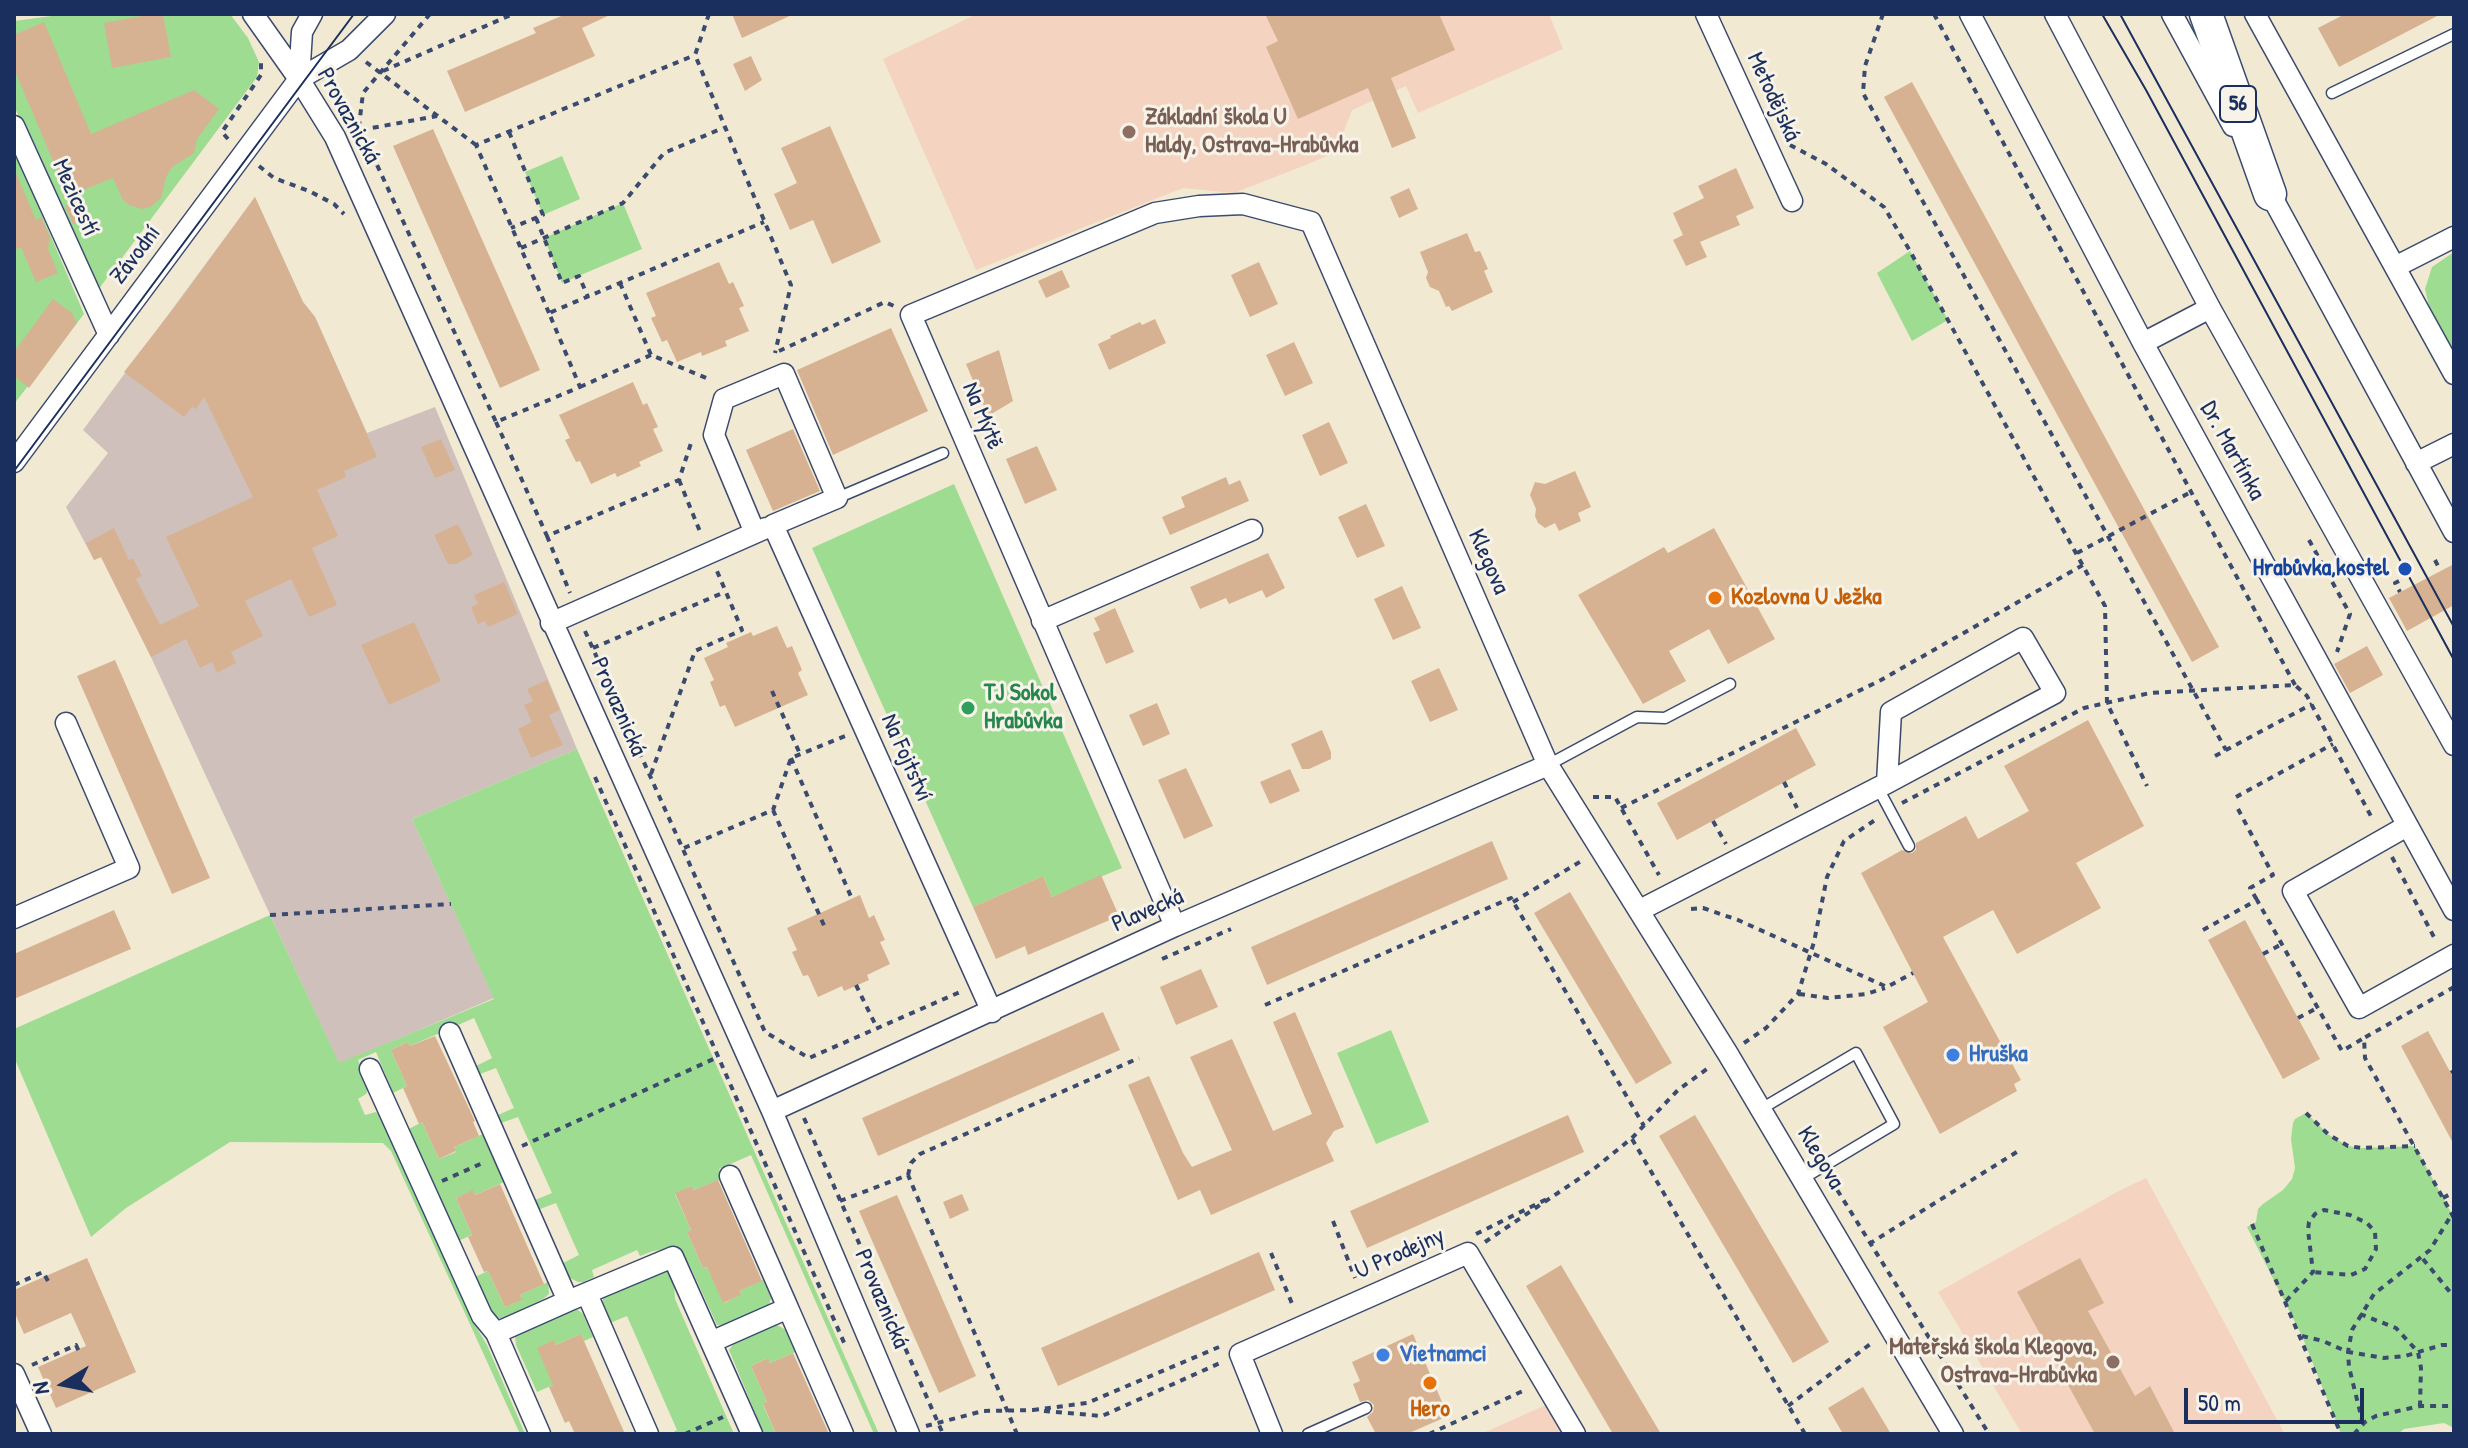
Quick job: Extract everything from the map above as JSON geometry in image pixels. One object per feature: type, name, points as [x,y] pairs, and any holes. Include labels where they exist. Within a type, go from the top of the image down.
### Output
[{"type":"highway","name":"56","points":[[2206,14],[2270,194]]},
{"type":"street","name":"Provaznická","points":[[253,14],[335,137],[772,1111],[908,1431]]},
{"type":"street","points":[[299,79],[302,32],[312,14]]},
{"type":"street","points":[[299,79],[349,50],[385,14]]},
{"type":"street","name":"Metodějská","points":[[1706,14],[1792,201]]},
{"type":"street","name":"Dr. Martínka","points":[[1970,14],[2143,343],[2454,910]]},
{"type":"street","name":"Dr. Martínka","points":[[2055,14],[2210,308],[2454,745]]},
{"type":"street","points":[[2172,14],[2454,532]]},
{"type":"street","points":[[2255,14],[2454,374]]},
{"type":"street","name":"Závodní","points":[[14,462],[299,79]]},
{"type":"street","name":"Mezicestí","points":[[14,126],[109,335]]},
{"type":"street","name":"Klegova","points":[[911,315],[1155,213],[1199,206],[1243,204],[1311,222],[1548,765],[1728,1054],[1953,1434]]},
{"type":"street","points":[[2395,267],[2454,237]]},
{"type":"street","points":[[2143,343],[2210,308]]},
{"type":"street","name":"Na Mýtě","points":[[911,315],[1175,926]]},
{"type":"street","name":"Na Fojtství","points":[[837,498],[784,374],[724,399],[714,435],[865,729],[992,1012]]},
{"type":"street","points":[[2416,463],[2454,444]]},
{"type":"street","points":[[551,623],[837,498]]},
{"type":"street","points":[[1042,621],[1252,530]]},
{"type":"street","points":[[1640,910],[1883,786],[2055,693],[2023,638],[1891,712],[1883,786]]},
{"type":"street","points":[[14,918],[129,868],[66,723]]},
{"type":"street","name":"Plavecká","points":[[772,1111],[1175,926],[1548,765]]},
{"type":"street","points":[[2407,826],[2293,891],[2359,1008],[2454,955]]},
{"type":"street","points":[[450,1033],[504,1154],[648,1434]]},
{"type":"street","points":[[370,1069],[482,1316],[496,1333],[540,1434]]},
{"type":"street","points":[[730,1176],[843,1434]]},
{"type":"street","name":"U Prodejny","points":[[1240,1354],[1468,1253],[1575,1434]]},
{"type":"street","points":[[496,1333],[673,1257],[752,1434]]},
{"type":"street","points":[[711,1342],[788,1308]]},
{"type":"street","points":[[1240,1354],[1272,1434]]},
{"type":"street","points":[[18,1371],[41,1434]]},
{"type":"lane","points":[[2332,93],[2454,34]]},
{"type":"lane","points":[[837,498],[943,453]]},
{"type":"lane","points":[[1548,765],[1637,717],[1665,718],[1730,684]]},
{"type":"lane","points":[[1883,786],[1909,846]]},
{"type":"lane","points":[[1761,1109],[1856,1053],[1894,1124],[1802,1179]]},
{"type":"lane","points":[[1308,1434],[1366,1408]]},
{"type":"path","points":[[430,14],[363,93],[359,126],[496,422],[593,648],[765,1032],[809,1058],[979,984]]},
{"type":"path","points":[[381,72],[513,14]]},
{"type":"path","points":[[709,14],[695,55],[791,285],[775,353]]},
{"type":"path","points":[[1883,14],[1865,66],[1863,93],[2226,750]]},
{"type":"path","points":[[1934,14],[2295,685],[2307,696]]},
{"type":"path","points":[[476,145],[695,55]]},
{"type":"path","points":[[262,58],[261,75],[222,132],[243,154],[274,178],[334,204],[351,221]]},
{"type":"path","points":[[381,72],[476,145],[580,387]]},
{"type":"path","points":[[361,130],[438,116]]},
{"type":"path","points":[[521,248],[623,203],[664,153],[724,127]]},
{"type":"path","points":[[1759,130],[1826,164],[1884,207],[2105,606],[2107,703],[2147,786]]},
{"type":"path","points":[[509,132],[543,215],[511,228]]},
{"type":"path","points":[[536,218],[562,283],[579,276],[588,297]]},
{"type":"path","points":[[549,313],[764,222]]},
{"type":"path","points":[[620,283],[651,355],[711,380],[724,375]]},
{"type":"path","points":[[762,358],[885,302],[911,315]]},
{"type":"path","points":[[496,422],[651,355]]},
{"type":"path","points":[[547,536],[679,480],[693,437]]},
{"type":"path","points":[[2076,553],[2191,492]]},
{"type":"path","points":[[2309,540],[2350,614],[2333,664]]},
{"type":"path","points":[[2435,560],[2440,570]]},
{"type":"path","points":[[1621,808],[1881,680],[2083,565]]},
{"type":"path","points":[[2399,581],[2395,583],[2400,592]]},
{"type":"path","points":[[593,648],[725,592]]},
{"type":"path","points":[[651,774],[695,651],[742,630]]},
{"type":"path","points":[[1468,1253],[1538,1209],[1632,1138],[1678,1090],[1766,1028],[1798,994],[1827,877],[1844,841],[1891,810],[2084,708],[2150,693],[2295,685]]},
{"type":"path","points":[[772,691],[800,754]]},
{"type":"path","points":[[2215,756],[2312,704]]},
{"type":"path","points":[[826,930],[773,810],[791,758],[865,729]]},
{"type":"path","points":[[2236,797],[2333,744]]},
{"type":"path","points":[[791,758],[852,899]]},
{"type":"path","points":[[590,765],[846,1347]]},
{"type":"path","points":[[1784,782],[1802,817]]},
{"type":"path","points":[[1568,797],[1615,797],[1670,894]]},
{"type":"path","points":[[2238,809],[2273,875],[2250,888],[2342,1051],[2454,987]]},
{"type":"path","points":[[684,848],[773,810]]},
{"type":"path","points":[[1713,821],[1731,853]]},
{"type":"path","points":[[1513,902],[1587,858]]},
{"type":"path","points":[[1265,1005],[1511,898],[1644,1126]]},
{"type":"path","points":[[2203,930],[2257,900]]},
{"type":"path","points":[[270,915],[451,904]]},
{"type":"path","points":[[1690,909],[1703,908],[1738,920],[1887,987]]},
{"type":"path","points":[[1154,962],[1241,924]]},
{"type":"path","points":[[2263,954],[2282,944]]},
{"type":"path","points":[[1798,994],[1828,998],[1866,994],[1913,973]]},
{"type":"path","points":[[856,985],[877,1028]]},
{"type":"path","points":[[2298,1018],[2317,1008]]},
{"type":"path","points":[[2363,1424],[2349,1367],[2352,1330],[2374,1294],[2422,1258],[2453,1216],[2365,1058],[2364,1038]]},
{"type":"path","points":[[439,1182],[742,1046]]},
{"type":"path","points":[[1017,1434],[908,1175],[911,1163],[920,1154],[1139,1058]]},
{"type":"path","points":[[2306,1113],[2329,1135],[2348,1146],[2415,1146]]},
{"type":"path","points":[[803,1117],[943,1434]]},
{"type":"path","points":[[1632,1138],[1805,1434]]},
{"type":"path","points":[[1869,1244],[2020,1150]]},
{"type":"path","points":[[840,1201],[908,1175]]},
{"type":"path","points":[[2443,1198],[2454,1192]]},
{"type":"path","points":[[2286,1301],[2313,1272],[2308,1230],[2315,1214],[2324,1210],[2350,1215],[2375,1232],[2376,1249],[2365,1269],[2351,1275],[2313,1272]]},
{"type":"path","points":[[1333,1221],[1363,1299]]},
{"type":"path","points":[[2252,1224],[2341,1434]]},
{"type":"path","points":[[1271,1253],[1302,1326]]},
{"type":"path","points":[[2422,1258],[2454,1297]]},
{"type":"path","points":[[14,1285],[43,1272],[48,1281]]},
{"type":"path","points":[[2360,1314],[2396,1328],[2418,1352],[2421,1368],[2420,1406]]},
{"type":"path","points":[[2302,1336],[2348,1352],[2384,1358],[2446,1344],[2454,1345]]},
{"type":"path","points":[[1788,1406],[1879,1338]]},
{"type":"path","points":[[18,1371],[76,1345],[80,1354]]},
{"type":"path","points":[[908,1431],[983,1411],[1033,1410],[1102,1416],[1240,1354]]},
{"type":"path","points":[[1429,1434],[1512,1397],[1543,1379]]},
{"type":"path","points":[[2354,1434],[2376,1416],[2420,1406],[2454,1406]]},
{"type":"shaded area","name":"Základní škola U Haldy, Ostrava-Hrabůvka","points":[[977,14],[1549,14],[1563,49],[1418,113],[1406,86],[1352,110],[1336,152],[1308,164],[1234,193],[1183,188],[976,270],[883,59]]},
{"type":"shaded area","points":[[255,197],[303,302],[315,317],[367,433],[435,407],[577,749],[412,819],[494,998],[339,1064],[151,657],[101,557],[94,560],[66,507],[108,453],[83,430]]},
{"type":"shaded area","name":"Mateřská škola Klegova, Ostrava-Hrabůvka","points":[[2146,1178],[2284,1434],[2022,1434],[1938,1292]]},
{"type":"shaded area","points":[[1555,1401],[1575,1434],[1481,1434]]},
{"type":"green space","points":[[67,14],[230,14],[248,38],[259,62],[257,77],[98,290],[14,106],[14,21]]},
{"type":"green space","points":[[14,150],[84,314],[14,404]]},
{"type":"green space","points":[[562,156],[580,199],[543,215],[525,172]]},
{"type":"green space","points":[[623,203],[642,249],[562,283],[544,238]]},
{"type":"green space","points":[[1910,251],[1948,320],[1912,341],[1877,273]]},
{"type":"green space","points":[[2454,252],[2454,351],[2429,306],[2425,289],[2432,267]]},
{"type":"green space","name":"TJ Sokol Hrabůvka","points":[[954,484],[1122,868],[1052,897],[1043,876],[973,907],[812,548]]},
{"type":"green space","points":[[577,749],[879,1434],[874,1434],[751,1155],[719,1169],[723,1178],[675,1194],[703,1268],[707,1267],[724,1303],[740,1295],[739,1291],[763,1280],[771,1298],[769,1305],[723,1326],[717,1325],[690,1266],[670,1249],[640,1256],[637,1250],[592,1270],[594,1277],[583,1282],[570,1278],[563,1263],[579,1255],[556,1203],[540,1209],[535,1200],[552,1193],[518,1117],[501,1123],[498,1115],[514,1108],[496,1068],[480,1074],[476,1066],[492,1058],[474,1018],[410,1046],[408,1042],[391,1050],[407,1086],[393,1093],[376,1052],[358,1060],[369,1088],[358,1099],[365,1115],[376,1112],[382,1118],[525,1434],[520,1434],[391,1151],[383,1143],[230,1142],[126,1208],[91,1237],[14,1057],[14,1029],[270,915],[339,1063],[494,999],[412,819]]},
{"type":"green space","points":[[1391,1030],[1429,1122],[1376,1144],[1337,1053]]},
{"type":"green space","points":[[2306,1113],[2329,1135],[2348,1146],[2415,1146],[2454,1218],[2454,1428],[2444,1423],[2404,1429],[2398,1434],[2341,1434],[2302,1336],[2247,1227],[2256,1222],[2258,1209],[2292,1179],[2295,1168],[2291,1139],[2293,1123]]},
{"type":"green space","points":[[422,1122],[439,1159],[456,1152],[454,1147],[483,1134],[504,1182],[475,1195],[473,1191],[456,1198],[472,1235],[458,1241],[409,1129]]},
{"type":"green space","points":[[664,1266],[673,1272],[675,1299],[734,1434],[670,1434],[677,1430],[627,1316],[610,1323],[603,1307],[603,1294]]},
{"type":"green space","points":[[488,1271],[505,1307],[521,1300],[520,1295],[548,1282],[549,1294],[504,1318],[496,1318],[491,1315],[475,1277]]},
{"type":"green space","points":[[574,1307],[583,1314],[593,1337],[584,1341],[581,1334],[556,1345],[554,1341],[553,1385],[537,1392],[515,1336],[518,1331]]},
{"type":"green space","points":[[777,1325],[786,1330],[795,1352],[770,1363],[768,1358],[751,1366],[767,1402],[763,1405],[776,1434],[764,1434],[729,1350],[735,1342]]},
{"type":"building","points":[[163,14],[171,57],[112,68],[104,23]]},
{"type":"building","points":[[566,14],[612,14],[582,28],[595,56],[465,112],[447,71],[536,33],[533,28]]},
{"type":"building","points":[[732,14],[794,14],[742,38]]},
{"type":"building","points":[[1265,14],[1439,14],[1455,50],[1391,78],[1416,138],[1392,148],[1368,88],[1298,119],[1266,47],[1278,41]]},
{"type":"building","points":[[2345,14],[2441,14],[2339,67],[2318,28]]},
{"type":"building","points":[[44,22],[91,134],[194,90],[219,109],[197,139],[194,153],[172,167],[161,198],[150,207],[142,209],[129,205],[123,200],[113,178],[68,196],[14,69],[14,35]]},
{"type":"building","points":[[751,56],[762,80],[745,91],[733,64]]},
{"type":"building","points":[[1912,82],[2219,647],[2192,662],[1884,97]]},
{"type":"building","points":[[830,126],[881,242],[832,264],[813,220],[790,230],[774,194],[797,183],[781,148]]},
{"type":"building","points":[[433,129],[540,370],[500,388],[393,146]]},
{"type":"building","points":[[1736,168],[1754,208],[1736,216],[1740,225],[1700,242],[1707,257],[1686,266],[1673,240],[1683,235],[1673,213],[1704,198],[1698,186]]},
{"type":"building","points":[[14,169],[36,220],[41,217],[50,237],[48,249],[58,273],[36,282],[21,247],[14,250]]},
{"type":"building","points":[[1409,188],[1418,209],[1399,218],[1390,197]]},
{"type":"building","points":[[255,197],[303,302],[315,317],[377,457],[344,471],[346,477],[317,490],[338,536],[312,548],[337,605],[309,617],[291,579],[245,601],[263,636],[231,652],[236,663],[217,673],[212,662],[200,668],[186,639],[151,657],[101,557],[94,560],[86,543],[114,528],[129,560],[133,558],[142,576],[136,579],[160,625],[199,606],[166,537],[253,497],[204,397],[196,409],[192,407],[184,417],[124,372]]},
{"type":"building","points":[[81,198],[90,216],[73,224],[65,206]]},
{"type":"building","points":[[1467,233],[1475,252],[1480,251],[1488,269],[1484,271],[1493,292],[1452,311],[1449,306],[1446,307],[1439,291],[1430,287],[1420,252]]},
{"type":"building","points":[[719,262],[744,306],[739,308],[749,331],[725,341],[727,346],[677,362],[667,340],[662,342],[651,318],[656,316],[646,293]]},
{"type":"building","points":[[1259,262],[1278,304],[1250,317],[1231,275]]},
{"type":"building","points":[[1062,270],[1070,287],[1046,298],[1038,281]]},
{"type":"building","points":[[53,299],[72,313],[77,323],[29,388],[14,376],[14,352]]},
{"type":"building","points":[[1155,319],[1166,343],[1109,370],[1098,344],[1140,322],[1142,325]]},
{"type":"building","points":[[891,328],[928,411],[833,455],[797,370]]},
{"type":"building","points":[[1294,342],[1313,383],[1285,396],[1266,355]]},
{"type":"building","points":[[999,350],[1013,401],[988,416],[966,364]]},
{"type":"building","points":[[633,382],[643,405],[647,403],[658,427],[653,429],[663,451],[617,477],[615,473],[591,484],[565,440],[570,438],[559,415]]},
{"type":"building","points":[[1329,422],[1348,463],[1320,476],[1302,435]]},
{"type":"building","points":[[793,429],[820,491],[773,511],[746,450]]},
{"type":"building","points":[[441,439],[455,470],[435,478],[421,447]]},
{"type":"building","points":[[1037,446],[1057,490],[1025,504],[1006,459]]},
{"type":"building","points":[[1575,471],[1591,507],[1578,513],[1581,521],[1559,531],[1555,523],[1545,528],[1538,523],[1530,495],[1535,482],[1545,484]]},
{"type":"building","points":[[1226,477],[1229,485],[1240,480],[1249,501],[1170,535],[1162,517],[1185,507],[1181,497]]},
{"type":"building","points":[[1366,504],[1385,546],[1357,558],[1338,517]]},
{"type":"building","points":[[458,524],[473,555],[456,564],[448,564],[434,535]]},
{"type":"building","points":[[1714,528],[1775,639],[1728,664],[1709,629],[1669,651],[1686,681],[1643,704],[1578,595],[1664,547],[1668,553]]},
{"type":"building","points":[[1268,553],[1285,588],[1266,598],[1262,590],[1229,604],[1226,598],[1200,609],[1190,587]]},
{"type":"building","points":[[2454,564],[2454,605],[2407,631],[2389,598]]},
{"type":"building","points":[[504,582],[518,614],[488,627],[485,621],[478,624],[471,607],[478,604],[474,595]]},
{"type":"building","points":[[1402,586],[1421,628],[1393,640],[1374,599]]},
{"type":"building","points":[[1115,608],[1134,652],[1106,664],[1093,633],[1100,630],[1094,618]]},
{"type":"building","points":[[414,622],[441,681],[389,705],[361,645]]},
{"type":"building","points":[[777,626],[787,648],[792,646],[802,670],[798,673],[808,695],[735,727],[725,705],[720,707],[710,682],[714,680],[704,658],[728,647],[726,643],[751,632],[753,636]]},
{"type":"building","points":[[2367,646],[2383,675],[2350,693],[2334,664]]},
{"type":"building","points":[[115,660],[210,878],[172,894],[77,676]]},
{"type":"building","points":[[1439,668],[1458,710],[1430,722],[1411,681]]},
{"type":"building","points":[[547,680],[560,710],[549,715],[563,745],[531,758],[518,729],[532,722],[524,705],[533,701],[527,689]]},
{"type":"building","points":[[1157,703],[1170,734],[1143,746],[1129,715]]},
{"type":"building","points":[[2088,720],[2144,826],[2076,863],[2101,908],[2017,954],[1993,910],[1943,937],[2021,1080],[2014,1084],[2017,1091],[1940,1134],[1883,1027],[1928,1002],[1861,873],[1902,850],[1912,853],[1916,850],[1916,843],[1966,816],[1978,839],[2029,811],[2004,766]]},
{"type":"building","points":[[1796,728],[1816,765],[1677,840],[1657,803]]},
{"type":"building","points":[[1322,730],[1331,759],[1302,769],[1291,744]]},
{"type":"building","points":[[1186,768],[1213,826],[1184,839],[1158,780]]},
{"type":"building","points":[[1290,769],[1300,791],[1270,804],[1260,782]]},
{"type":"building","points":[[1492,841],[1508,879],[1267,985],[1251,947]]},
{"type":"building","points":[[1101,875],[1119,916],[1028,955],[1025,946],[996,959],[973,907],[1043,876],[1052,897]]},
{"type":"building","points":[[1570,892],[1672,1063],[1636,1084],[1534,913]]},
{"type":"building","points":[[860,895],[869,918],[874,915],[885,940],[880,942],[890,964],[867,975],[869,980],[844,991],[842,986],[818,997],[808,975],[803,976],[792,952],[797,950],[787,928]]},
{"type":"building","points":[[114,910],[131,949],[14,999],[14,954]]},
{"type":"building","points":[[2245,920],[2320,1059],[2283,1079],[2208,940]]},
{"type":"building","points":[[1201,969],[1218,1007],[1176,1025],[1160,987]]},
{"type":"building","points":[[1103,1012],[1120,1050],[878,1156],[862,1118]]},
{"type":"building","points":[[1295,1012],[1344,1127],[1334,1131],[1326,1143],[1334,1161],[1211,1215],[1200,1190],[1178,1200],[1128,1085],[1149,1076],[1192,1167],[1232,1150],[1190,1057],[1232,1039],[1273,1131],[1312,1114],[1273,1022]]},
{"type":"building","points":[[2428,1031],[2454,1079],[2454,1145],[2401,1046]]},
{"type":"building","points":[[435,1036],[479,1136],[454,1147],[456,1151],[439,1159],[403,1088],[407,1086],[391,1050],[408,1042],[410,1046]]},
{"type":"building","points":[[1568,1115],[1584,1152],[1367,1248],[1350,1211]]},
{"type":"building","points":[[1695,1115],[1829,1342],[1793,1363],[1659,1136]]},
{"type":"building","points":[[718,1180],[762,1281],[739,1291],[741,1295],[723,1303],[687,1232],[691,1230],[675,1193],[692,1186],[694,1190]]},
{"type":"building","points":[[500,1184],[544,1284],[520,1295],[522,1300],[505,1307],[468,1237],[472,1235],[456,1198],[473,1190],[475,1195]]},
{"type":"building","points":[[962,1194],[969,1210],[950,1219],[943,1202]]},
{"type":"building","points":[[897,1195],[976,1376],[939,1393],[859,1211]]},
{"type":"building","points":[[1259,1252],[1275,1290],[1058,1386],[1041,1348]]},
{"type":"building","points":[[87,1258],[136,1372],[56,1408],[38,1367],[86,1346],[71,1313],[24,1334],[14,1311],[14,1290]]},
{"type":"building","points":[[2080,1258],[2104,1303],[2088,1311],[2135,1396],[2150,1386],[2175,1434],[2095,1434],[2017,1292]]},
{"type":"building","points":[[1561,1265],[1661,1434],[1613,1434],[1526,1286]]},
{"type":"building","points":[[581,1334],[625,1434],[575,1434],[569,1421],[565,1423],[549,1387],[553,1385],[537,1348],[554,1340],[556,1345]]},
{"type":"building","points":[[1413,1334],[1448,1416],[1407,1434],[1376,1434],[1367,1417],[1373,1412],[1374,1405],[1368,1400],[1360,1402],[1353,1384],[1360,1381],[1352,1362]]},
{"type":"building","points":[[793,1353],[829,1434],[776,1434],[763,1404],[767,1402],[751,1366],[768,1358],[770,1363]]},
{"type":"building","points":[[1863,1387],[1891,1434],[1843,1434],[1828,1408]]},
{"type":"tram line","points":[[14,471],[354,14]]},
{"type":"tram line","points":[[2102,14],[2454,660]]},
{"type":"tram line","points":[[2120,14],[2454,627]]},
{"type":"place","name":"Základní škola U Haldy, Ostrava-Hrabůvka","points":[[1129,132]]},
{"type":"place","name":"Hrabůvka,kostel","points":[[2405,569]]},
{"type":"place","name":"Kozlovna U Ježka","points":[[1715,598]]},
{"type":"place","name":"TJ Sokol Hrabůvka","points":[[968,708]]},
{"type":"place","name":"Hruška","points":[[1953,1055]]},
{"type":"place","name":"Vietnamci","points":[[1383,1355]]},
{"type":"place","name":"Mateřská škola Klegova, Ostrava-Hrabůvka","points":[[2113,1362]]},
{"type":"place","name":"Hero","points":[[1430,1383]]}]
